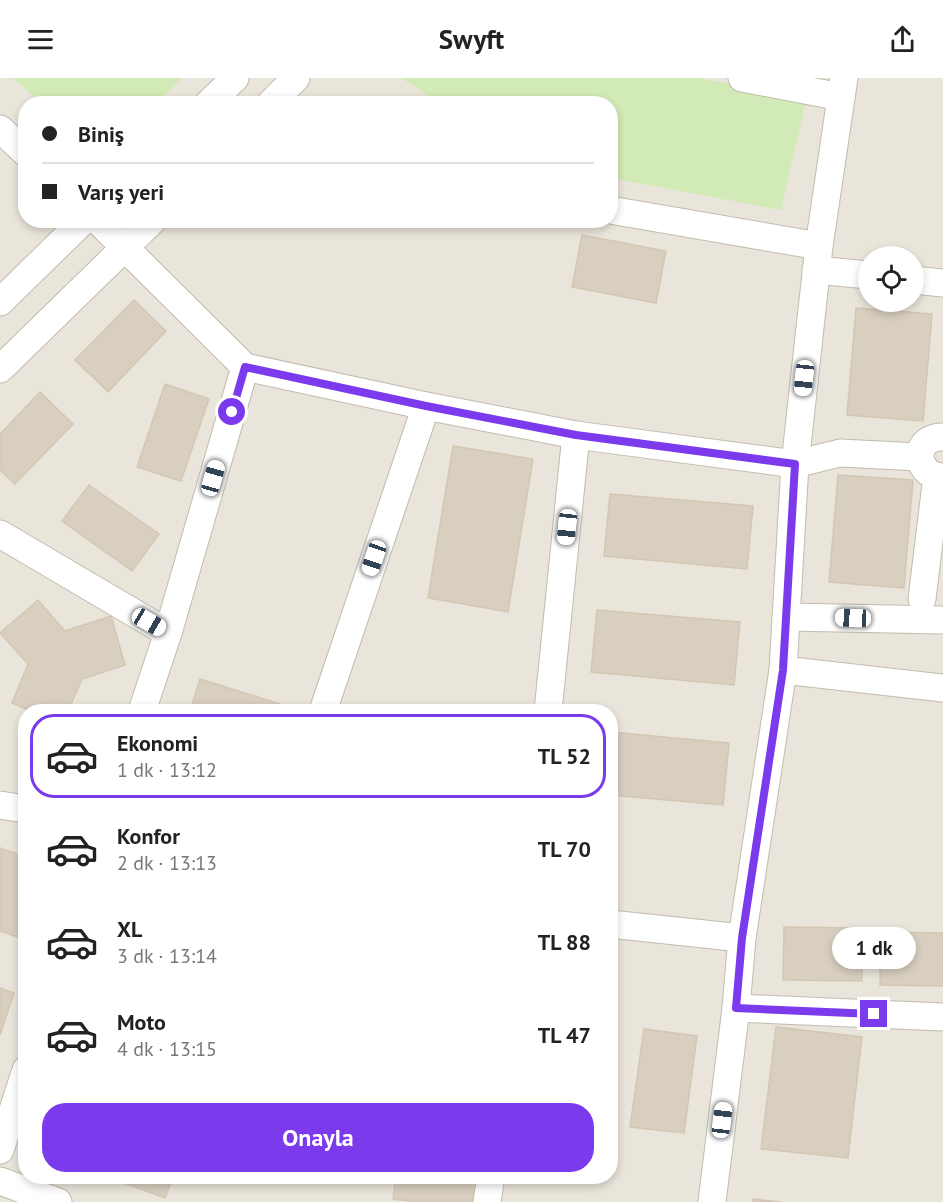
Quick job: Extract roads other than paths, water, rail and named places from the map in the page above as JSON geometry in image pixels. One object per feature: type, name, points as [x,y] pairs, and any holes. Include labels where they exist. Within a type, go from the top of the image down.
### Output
[{"type":"street","points":[[217,96],[236,78]]},
{"type":"street","points":[[278,96],[296,78]]},
{"type":"street","points":[[712,1202],[736,1008],[742,938],[783,670],[795,464],[817,258],[842,88],[742,78]]},
{"type":"street","points":[[0,129],[18,146]]},
{"type":"street","points":[[618,212],[817,258],[858,272]]},
{"type":"street","points":[[0,302],[76,228]]},
{"type":"street","points":[[105,228],[245,367],[576,435],[795,464],[840,453],[933,469]]},
{"type":"street","points":[[0,369],[145,228]]},
{"type":"street","points":[[924,281],[943,283]]},
{"type":"street","points":[[144,704],[168,633],[245,367]]},
{"type":"street","points":[[325,704],[426,406]]},
{"type":"street","points":[[922,599],[933,469],[923,444],[942,430]]},
{"type":"street","points":[[549,704],[576,435]]},
{"type":"street","points":[[0,534],[168,633]]},
{"type":"street","points":[[786,617],[943,620]]},
{"type":"street","points":[[783,670],[943,688]]},
{"type":"street","points":[[0,805],[18,808]]},
{"type":"street","points":[[618,925],[742,938]]},
{"type":"street","points":[[736,1008],[943,1017]]},
{"type":"street","points":[[0,1150],[18,1095]]},
{"type":"street","points":[[0,1181],[58,1202]]},
{"type":"street","points":[[487,1202],[490,1184]]}]
